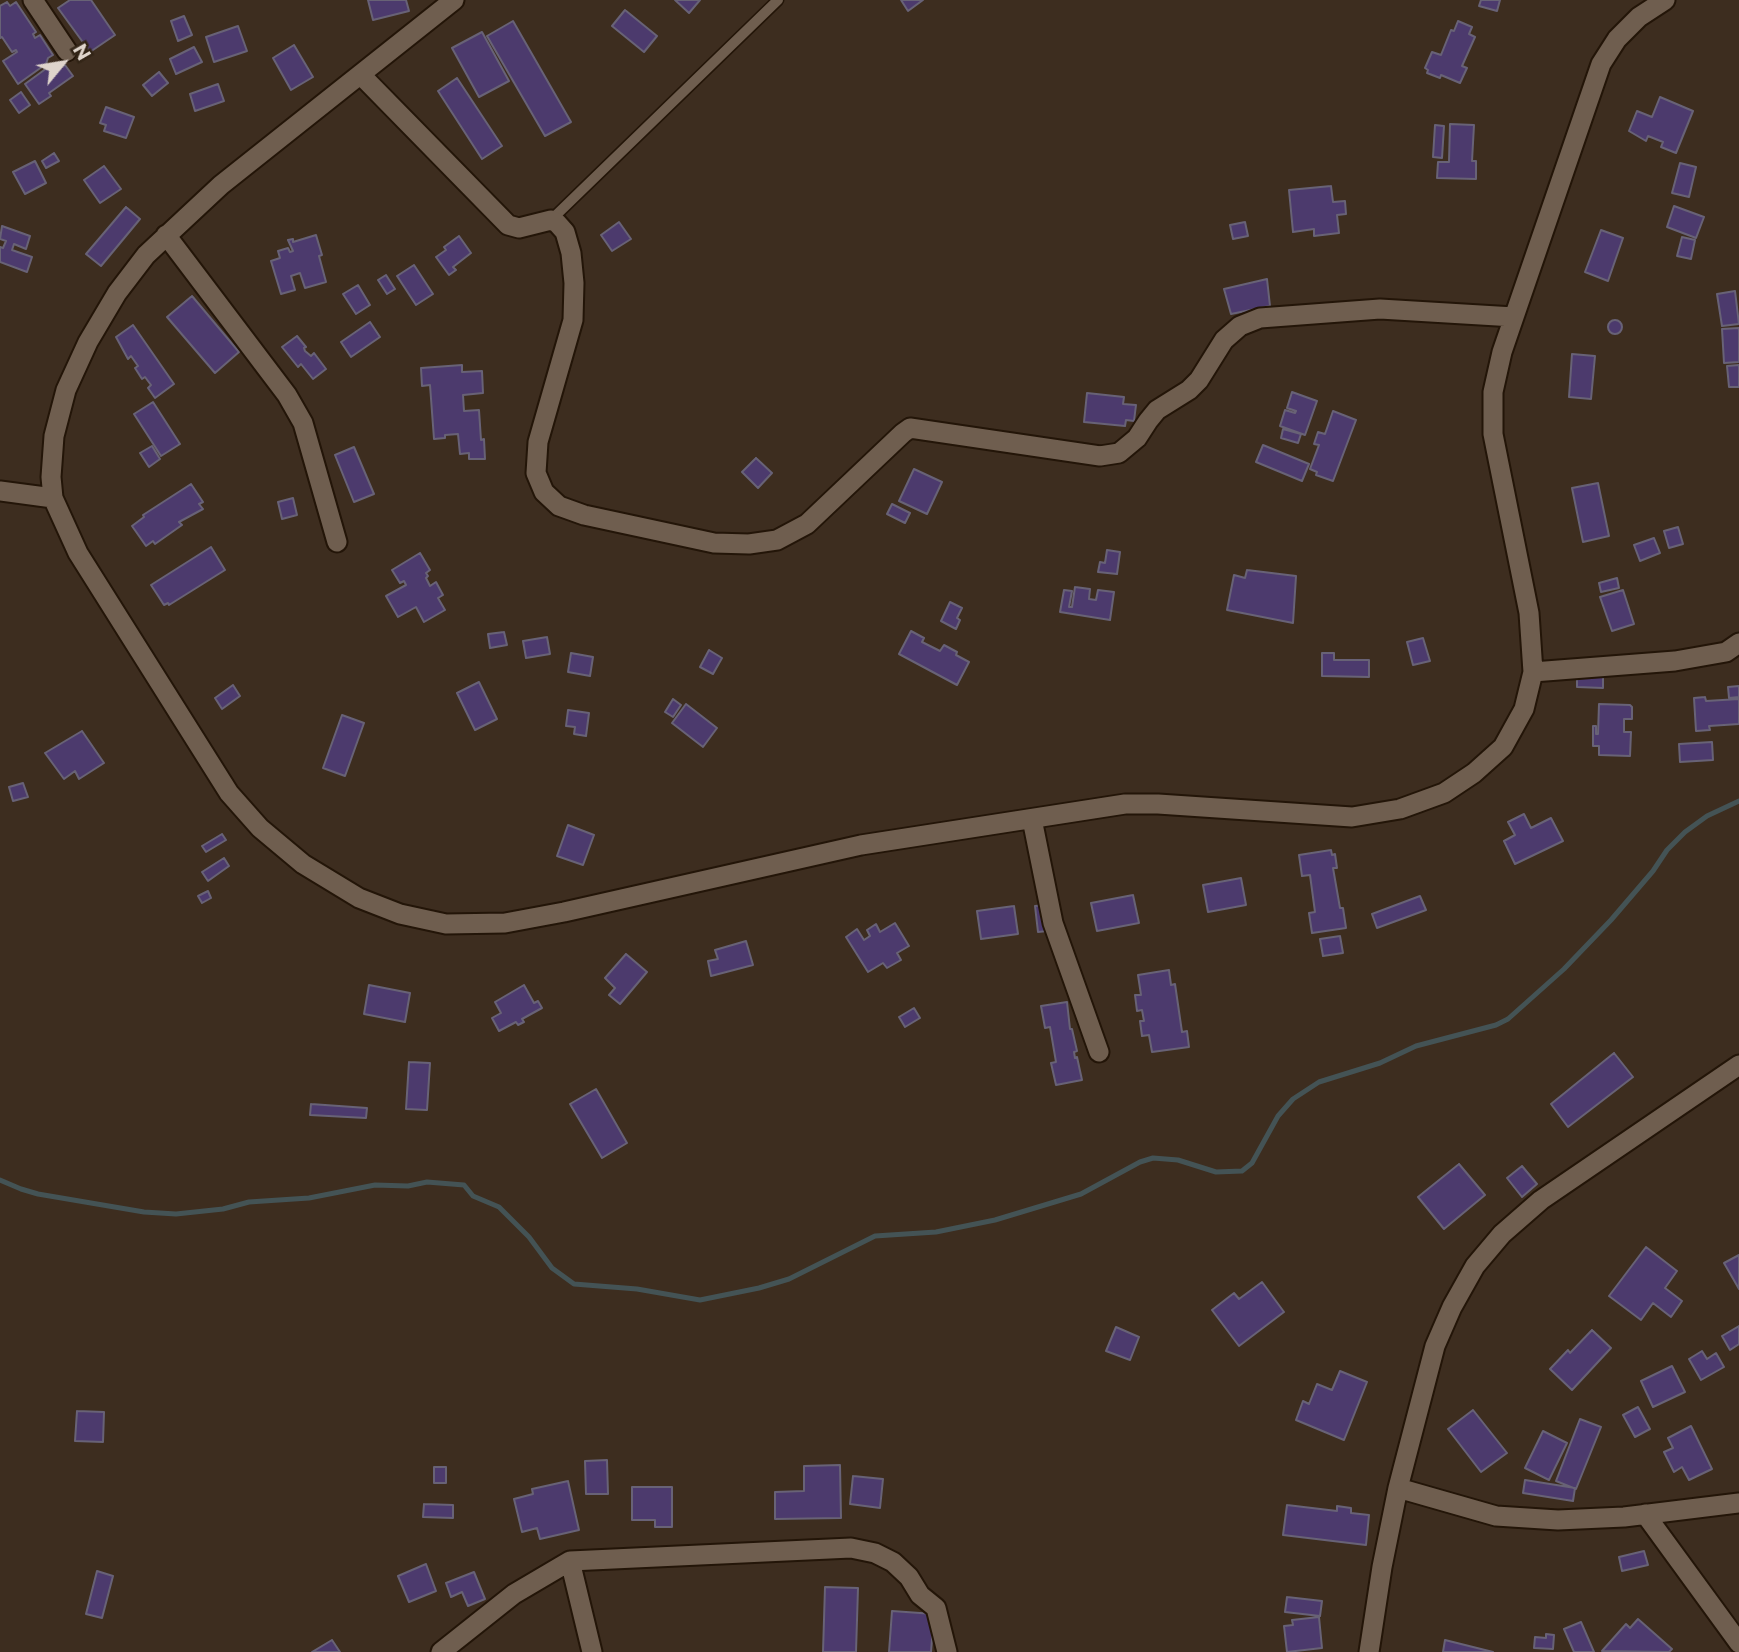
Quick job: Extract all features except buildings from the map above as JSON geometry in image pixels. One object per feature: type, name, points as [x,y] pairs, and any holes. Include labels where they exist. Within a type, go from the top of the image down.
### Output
[{"type":"street","points":[[33,0],[67,51]]},
{"type":"street","points":[[454,0],[221,185],[146,255],[117,293],[88,342],[66,390],[54,436],[51,477],[53,498],[78,553],[229,793],[260,828],[303,864],[359,898],[400,914],[446,924],[505,923],[861,845],[1125,804],[1352,817],[1400,809],[1444,793],[1474,773],[1503,747],[1524,709],[1534,672],[1529,613],[1493,435],[1493,392],[1514,317],[1601,64],[1639,17],[1665,0]]},
{"type":"street","points":[[361,75],[508,225],[519,229],[551,220],[565,232],[575,283],[573,320],[538,442],[536,472],[544,492],[559,506],[584,515],[714,543],[749,544],[777,540],[807,524],[910,428],[1100,456],[1119,453],[1137,438],[1157,411],[1189,390],[1199,380],[1224,340],[1240,326],[1260,318],[1380,309],[1514,317]]},
{"type":"street","points":[[166,235],[287,395],[303,423],[337,542]]},
{"type":"street","points":[[0,491],[53,498]]},
{"type":"street","points":[[1534,672],[1684,660],[1726,652],[1739,643]]},
{"type":"street","points":[[1032,819],[1052,923],[1100,1052]]},
{"type":"street","points":[[1369,1652],[1381,1567],[1398,1488],[1435,1346],[1452,1307],[1475,1266],[1502,1234],[1541,1200],[1739,1065]]},
{"type":"street","points":[[1398,1488],[1496,1516],[1558,1520],[1645,1514],[1739,1503]]},
{"type":"street","points":[[1645,1514],[1739,1643]]},
{"type":"street","points":[[441,1652],[514,1594],[570,1561],[851,1548],[875,1553],[893,1562],[909,1577],[920,1595],[936,1608],[947,1652]]},
{"type":"street","points":[[570,1561],[592,1652]]},
{"type":"lane","points":[[551,220],[778,0]]},
{"type":"waterway","points":[[0,1180],[38,1194],[144,1212],[176,1214],[223,1209],[249,1202],[309,1198],[375,1185],[408,1186],[427,1182],[464,1185],[473,1196],[499,1207],[529,1237],[552,1268],[574,1284],[637,1289],[700,1300],[759,1288],[789,1279],[875,1236],[936,1232],[995,1220],[1081,1194],[1140,1162],[1153,1158],[1178,1160],[1216,1172],[1242,1171],[1252,1163],[1278,1116],[1293,1099],[1319,1082],[1380,1063],[1416,1046],[1496,1025],[1508,1019],[1564,969],[1611,920],[1653,871],[1667,850],[1685,832],[1707,816],[1739,801]]}]
